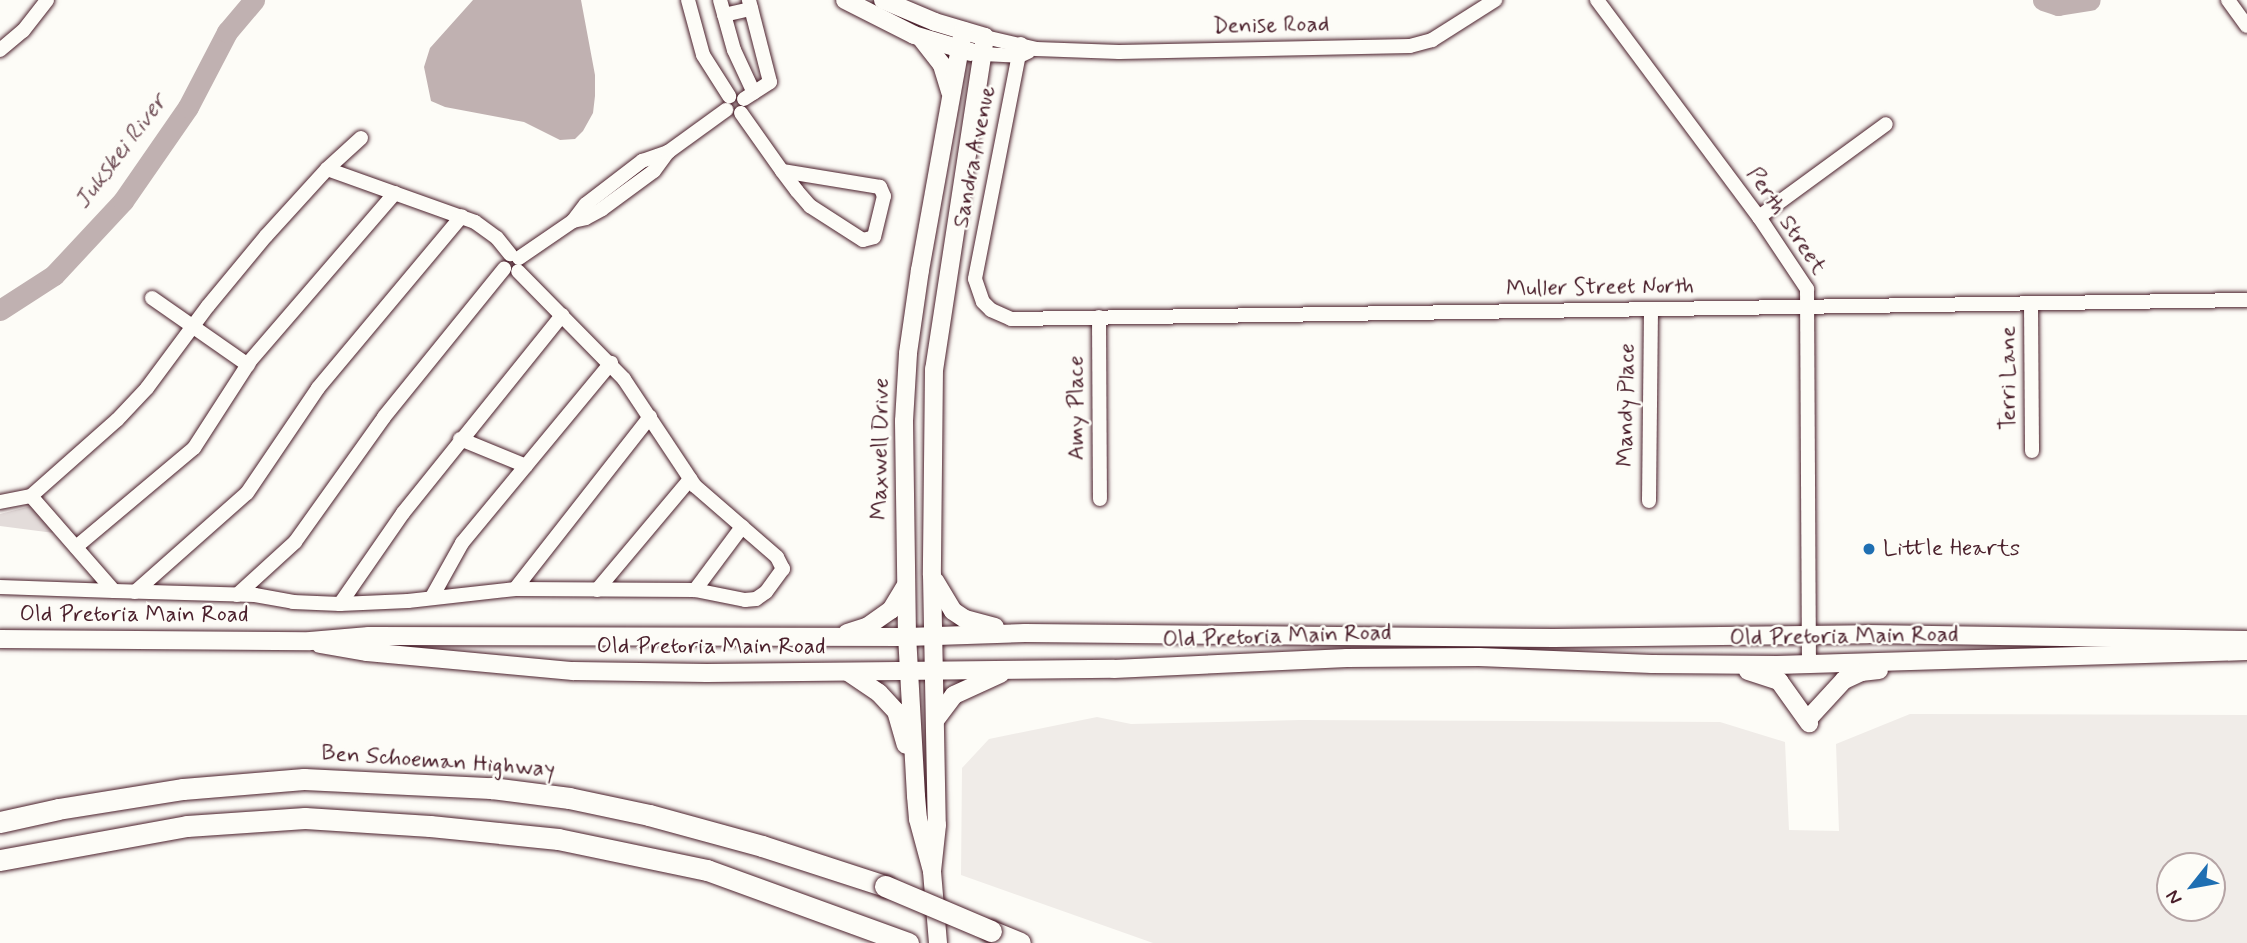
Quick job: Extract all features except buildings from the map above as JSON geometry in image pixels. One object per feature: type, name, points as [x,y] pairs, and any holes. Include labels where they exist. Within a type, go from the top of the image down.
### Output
[{"type":"highway","name":"Ben Schoeman Highway","points":[[0,822],[58,809],[183,789],[304,779],[477,787],[569,798],[649,815],[762,846],[885,886],[1020,943]]},
{"type":"highway","points":[[0,860],[187,827],[305,818],[430,825],[558,839],[707,870],[908,943]]},
{"type":"main road","points":[[845,0],[889,25],[959,50],[984,45]]},
{"type":"main road","points":[[883,0],[963,31],[984,45]]},
{"type":"main road","name":"Maxwell Drive","points":[[938,943],[932,871],[918,819],[907,637],[904,421],[908,353],[963,31]]},
{"type":"main road","points":[[921,37],[941,62],[952,99]]},
{"type":"main road","name":"Maxwell Drive","points":[[932,871],[937,825],[932,575],[932,432],[936,346],[984,45]]},
{"type":"main road","points":[[932,575],[944,601],[965,619],[1025,633]]},
{"type":"main road","points":[[838,637],[867,626],[891,610],[906,584]]},
{"type":"main road","name":"Old Pretoria Main Road","points":[[0,639],[310,641],[369,636],[907,637],[1025,633],[1554,638],[1809,635],[2247,640]]},
{"type":"main road","name":"Old Pretoria Main Road","points":[[310,641],[367,652],[573,671],[1013,670],[1440,657],[1672,664],[1809,663],[2247,651]]},
{"type":"main road","points":[[1672,664],[1769,676],[1790,693],[1809,720],[1852,676],[1951,660]]},
{"type":"main road","points":[[936,719],[954,695],[1013,670]]},
{"type":"main road","points":[[848,671],[879,693],[896,711],[916,786]]},
{"type":"street","points":[[0,50],[23,31],[47,0]]},
{"type":"street","points":[[688,0],[703,55],[739,102],[782,171],[810,206],[863,240],[874,237],[884,196],[880,187],[782,171]]},
{"type":"street","name":"Denise Road","points":[[1020,50],[1119,52],[1410,47],[1433,40],[1495,0]]},
{"type":"street","name":"Perth Street","points":[[1597,0],[1759,217],[1801,276],[1808,293],[1809,663]]},
{"type":"street","points":[[2228,0],[2247,26]]},
{"type":"street","points":[[237,595],[307,528],[342,473],[384,417],[513,263],[770,82],[750,5],[722,7],[741,71],[739,102]]},
{"type":"street","points":[[984,45],[1020,50]]},
{"type":"street","name":"Sandra Avenue","points":[[975,279],[1020,50]]},
{"type":"street","points":[[1759,217],[1886,124]]},
{"type":"street","points":[[0,502],[31,496],[117,420],[147,388],[266,236],[327,169],[361,138]]},
{"type":"street","points":[[0,586],[237,595],[340,604],[516,589],[695,590],[733,598],[756,599],[781,574],[783,569],[777,557],[706,497],[690,479],[611,363],[562,316],[513,263],[486,228],[463,216],[327,169]]},
{"type":"street","points":[[76,547],[194,448],[248,365],[396,192]]},
{"type":"street","points":[[135,592],[247,493],[318,388],[463,216]]},
{"type":"street","name":"Muller Street North","points":[[975,279],[983,302],[990,310],[1011,319],[2247,300]]},
{"type":"street","points":[[152,298],[248,365]]},
{"type":"street","name":"Terri Lane","points":[[2031,304],[2032,452]]},
{"type":"street","name":"Mandy Place","points":[[1649,500],[1651,310]]},
{"type":"street","points":[[340,604],[402,513],[562,316]]},
{"type":"street","name":"Amy Place","points":[[1099,317],[1100,499]]},
{"type":"street","points":[[432,597],[462,543],[611,363]]},
{"type":"street","points":[[516,589],[650,417]]},
{"type":"street","points":[[460,439],[526,466]]},
{"type":"street","points":[[597,590],[690,479]]},
{"type":"street","points":[[31,496],[114,591]]},
{"type":"street","points":[[695,590],[742,527]]},
{"type":"shaded area","points":[[473,0],[581,0],[595,75],[595,96],[593,113],[575,139],[560,140],[524,122],[445,107],[431,101],[424,67],[430,48]]},
{"type":"shaded area","points":[[31,506],[54,533],[0,526],[0,514]]},
{"type":"shaded area","points":[[1910,714],[2247,715],[2247,943],[1153,943],[961,875],[962,768],[989,739],[1097,717],[1131,724],[1300,720],[1720,722],[1785,742],[1789,830],[1839,831],[1836,744]]},
{"type":"waterway","name":"Jukskei River","points":[[0,310],[54,275],[123,201],[188,107],[227,32],[254,0]]},
{"type":"waterway","name":"Jukskei River","points":[[2043,0],[2058,5],[2090,0]]},
{"type":"place","name":"Little Hearts","points":[[1869,549]]}]
